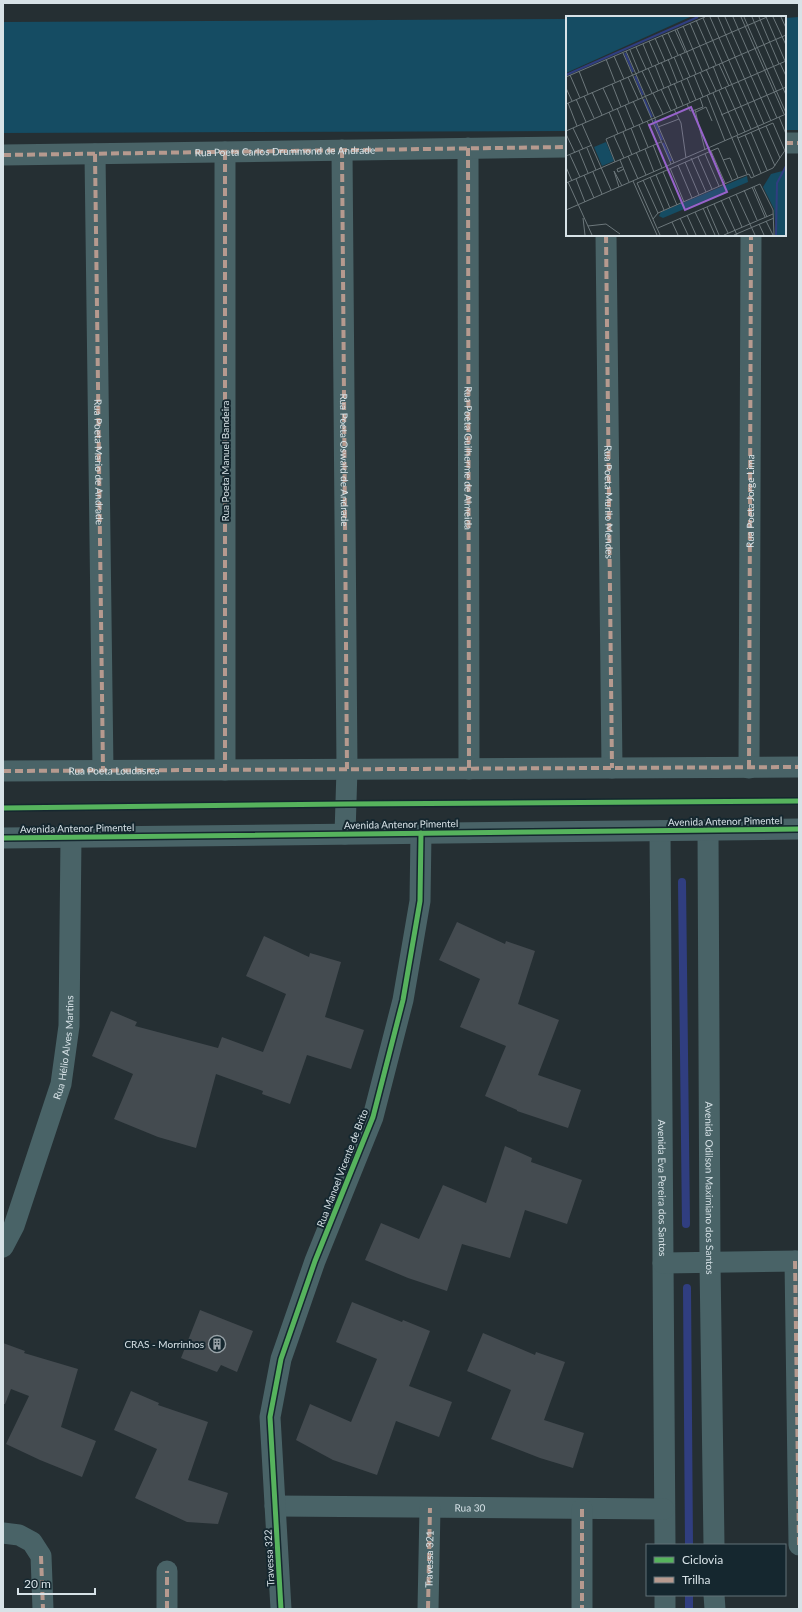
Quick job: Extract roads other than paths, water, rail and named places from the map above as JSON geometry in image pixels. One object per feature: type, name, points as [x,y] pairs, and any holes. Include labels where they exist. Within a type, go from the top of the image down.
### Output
[{"type":"street","points":[[786,143],[799,143]]},
{"type":"street","name":"Rua Poeta Carlos Drummond de Andrade","points":[[3,155],[566,146]]},
{"type":"street","name":"Rua Poeta Guilherme de Almeida","points":[[468,148],[469,769]]},
{"type":"street","name":"Rua Poeta Oswald de Andrade","points":[[342,150],[347,769],[345,834]]},
{"type":"street","name":"Rua Poeta Manuel Bandeira","points":[[225,152],[225,770]]},
{"type":"street","name":"Rua Poeta Mario de Andrade","points":[[95,154],[103,770]]},
{"type":"street","name":"Rua Poeta Murilo Mendes","points":[[606,236],[612,768]]},
{"type":"street","name":"Rua Poeta Jorge Lima","points":[[749,768],[750,236]]},
{"type":"street","name":"Rua Poeta Loudasrca","points":[[3,771],[799,767]]},
{"type":"street","name":"Avenida Antenor Pimentel","points":[[3,838],[799,829]]},
{"type":"street","name":"Avenida Odilson Maximiano dos Santos","points":[[708,830],[710,1262],[714,1544]]},
{"type":"street","name":"Avenida Eva Pereira dos Santos","points":[[660,831],[665,1544]]},
{"type":"street","name":"Rua Manoel Vicente de Brito","points":[[275,1506],[270,1417],[281,1359],[315,1261],[373,1117],[403,1000],[420,901],[421,833]]},
{"type":"street","name":"Rua Hélio Alves Martins","points":[[3,1247],[14,1226],[61,1084],[69,1026],[71,837]]},
{"type":"street","points":[[663,1263],[797,1261],[799,1545]]},
{"type":"street","name":"Rua 30","points":[[275,1506],[664,1509]]},
{"type":"street","name":"Travessa 322","points":[[275,1506],[281,1609]]},
{"type":"street","name":"Travessa 321","points":[[428,1609],[430,1508]]},
{"type":"street","points":[[582,1509],[582,1609]]},
{"type":"street","points":[[3,1533],[19,1535],[32,1542],[41,1556],[43,1609]]},
{"type":"street","points":[[167,1571],[167,1609]]},
{"type":"street","points":[[665,1596],[665,1609]]},
{"type":"street","points":[[714,1596],[714,1609]]},
{"type":"waterway","points":[[682,882],[686,1224]]},
{"type":"waterway","points":[[687,1288],[689,1544]]},
{"type":"waterway","points":[[689,1596],[689,1609]]},
{"type":"place","name":"CRAS - Morrinhos","points":[[217,1344]]}]
